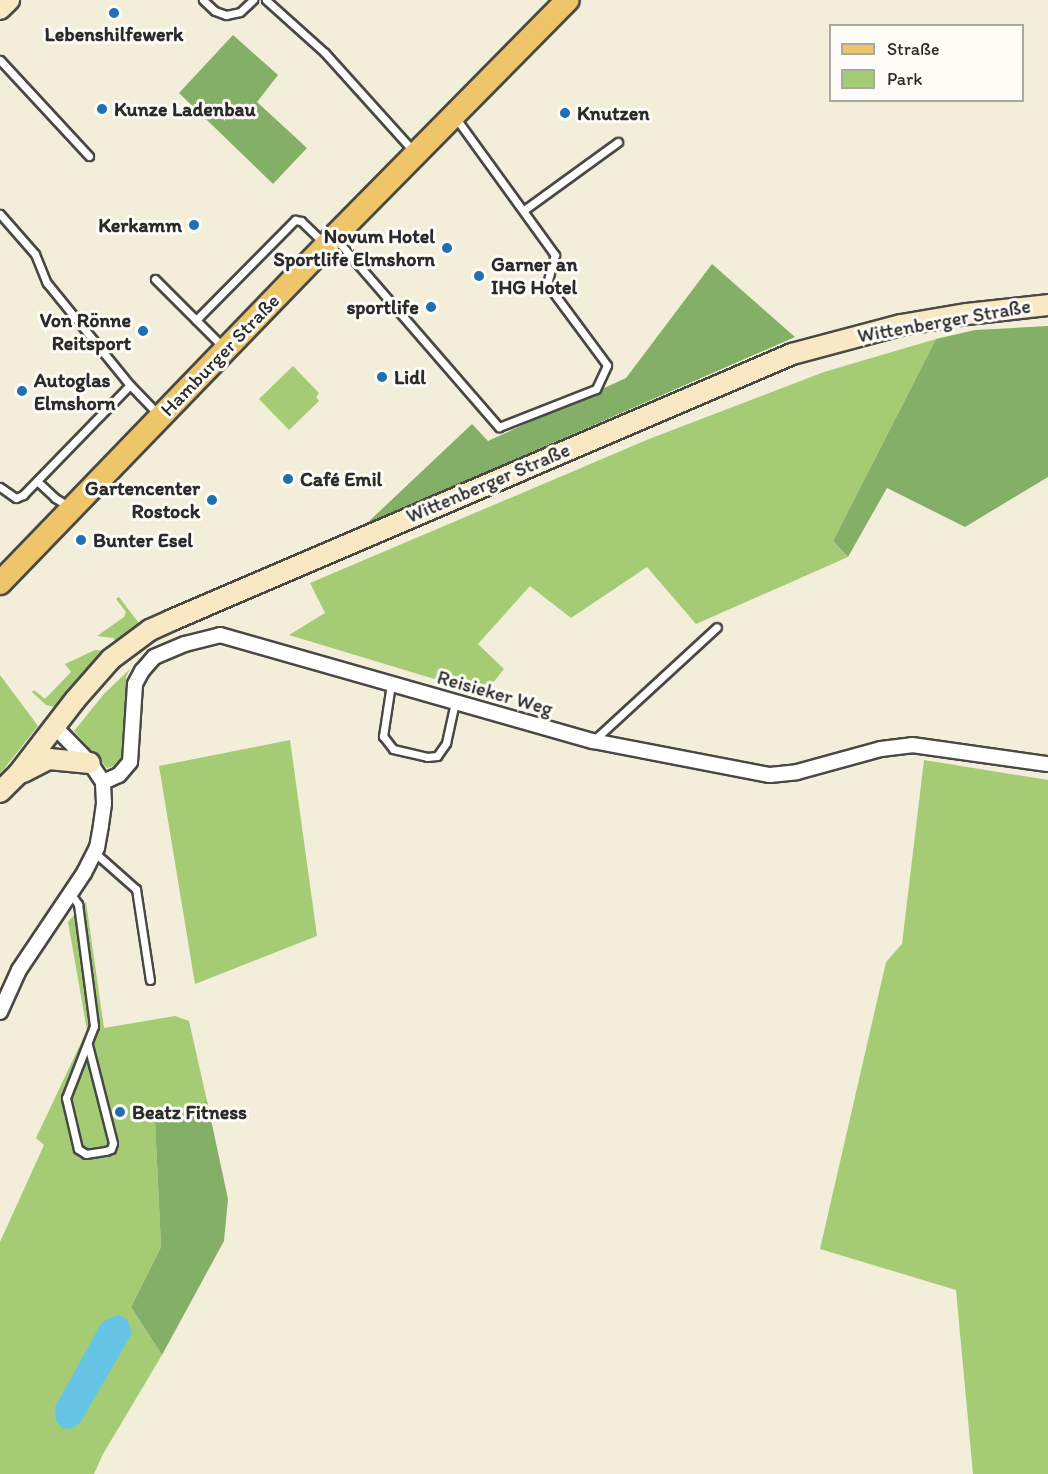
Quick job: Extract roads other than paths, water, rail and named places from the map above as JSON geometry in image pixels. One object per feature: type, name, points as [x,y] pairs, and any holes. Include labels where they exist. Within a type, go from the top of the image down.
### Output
[{"type":"main road","points":[[0,9],[9,0]]},
{"type":"main road","name":"Hamburger Straße","points":[[0,583],[330,241],[568,0]]},
{"type":"main road","name":"Wittenberger Straße","points":[[0,792],[18,774],[54,726],[111,659],[150,630],[747,372],[841,339],[901,325],[967,314],[1048,305]]},
{"type":"main road","points":[[18,774],[49,759],[90,763]]},
{"type":"street","name":"Reisieker Weg","points":[[103,782],[119,775],[130,762],[135,684],[142,671],[154,657],[185,644],[220,635],[593,741],[770,775],[797,772],[881,749],[912,745],[1048,764]]},
{"type":"street","points":[[0,1012],[19,970],[94,852],[104,803],[103,782],[90,763],[54,726]]},
{"type":"lane","points":[[203,0],[215,10],[226,15],[240,12],[253,0]]},
{"type":"lane","points":[[266,0],[325,53],[415,154]]},
{"type":"lane","points":[[0,60],[89,156]]},
{"type":"lane","points":[[196,320],[295,220],[301,221],[330,241],[499,427],[596,389],[607,365],[547,284],[555,255],[454,116]]},
{"type":"lane","points":[[524,210],[618,142]]},
{"type":"lane","points":[[0,214],[35,254],[47,283],[130,385],[161,417]]},
{"type":"lane","points":[[155,279],[225,349]]},
{"type":"lane","points":[[0,488],[16,498],[23,495],[130,385]]},
{"type":"lane","points":[[37,481],[55,498],[73,509]]},
{"type":"lane","points":[[593,741],[600,732],[717,627]]},
{"type":"lane","points":[[391,684],[383,736],[393,749],[427,757],[436,756],[446,743],[455,702]]},
{"type":"lane","points":[[94,852],[136,889],[150,981]]},
{"type":"lane","points":[[70,893],[78,904],[94,1026],[66,1098],[78,1149],[86,1154],[111,1149],[113,1143],[88,1045]]},
{"type":"water","points":[[118,1315],[127,1319],[132,1333],[80,1423],[70,1429],[62,1428],[56,1421],[55,1407],[102,1322]]},
{"type":"place","name":"Lebenshilfewerk","points":[[114,13]]},
{"type":"place","name":"Kunze Ladenbau","points":[[102,109]]},
{"type":"place","name":"Knutzen","points":[[565,113]]},
{"type":"place","name":"Kerkamm","points":[[194,225]]},
{"type":"place","name":"Novum Hotel Sportlife Elmshorn","points":[[447,248]]},
{"type":"place","name":"Garner an IHG Hotel","points":[[479,276]]},
{"type":"place","name":"sportlife","points":[[431,307]]},
{"type":"place","name":"Von Rönne Reitsport","points":[[143,331]]},
{"type":"place","name":"Lidl","points":[[382,377]]},
{"type":"place","name":"Autoglas Elmshorn","points":[[22,391]]},
{"type":"place","name":"Café Emil","points":[[288,479]]},
{"type":"place","name":"Gartencenter Rostock","points":[[212,500]]},
{"type":"place","name":"Bunter Esel","points":[[81,540]]},
{"type":"place","name":"Beatz Fitness","points":[[120,1112]]}]
